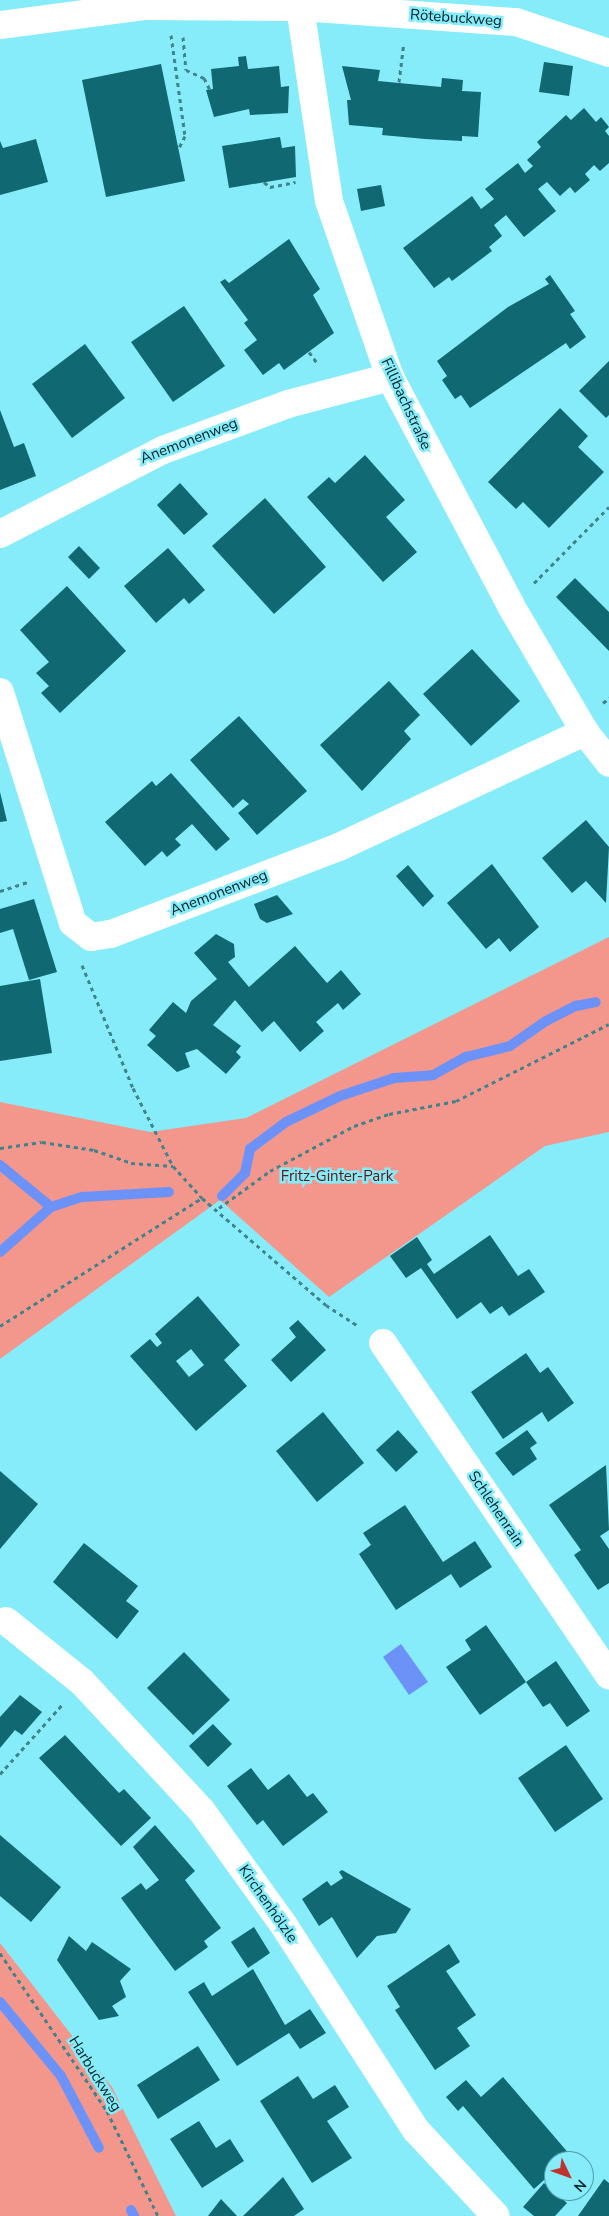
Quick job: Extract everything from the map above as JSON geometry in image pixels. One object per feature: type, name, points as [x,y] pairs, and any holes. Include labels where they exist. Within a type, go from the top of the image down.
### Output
[{"type":"street","name":"Rötebuckweg","points":[[0,25],[175,5],[300,7],[407,14],[516,11],[609,53]]},
{"type":"street","name":"Fillibachstraße","points":[[300,7],[329,201],[390,377],[511,606],[585,732],[609,763]]},
{"type":"street","name":"Anemonenweg","points":[[0,534],[163,450],[288,404],[390,377]]},
{"type":"street","points":[[0,692],[73,923]]},
{"type":"street","name":"Anemonenweg","points":[[73,923],[90,937],[120,931],[339,848],[585,732]]},
{"type":"street","name":"Schlehenrain","points":[[383,1343],[609,1676]]},
{"type":"street","name":"Kirchenhölzle","points":[[6,1621],[82,1682],[201,1810],[283,1924],[416,2130],[496,2216]]},
{"type":"path","points":[[175,5],[186,70],[204,78],[210,90]]},
{"type":"path","points":[[175,5],[185,136],[178,150]]},
{"type":"path","points":[[399,82],[407,14]]},
{"type":"path","points":[[511,606],[609,507]]},
{"type":"path","points":[[73,923],[84,975],[133,1088],[173,1166],[202,1198],[219,1208],[326,1305],[383,1343]]},
{"type":"path","points":[[219,1208],[270,1171],[354,1126],[389,1114],[456,1101],[609,1024]]},
{"type":"path","points":[[0,1148],[42,1142],[94,1150],[131,1163],[173,1166]]},
{"type":"path","points":[[0,1326],[202,1198]]},
{"type":"path","points":[[0,1774],[48,1721]]},
{"type":"path","name":"Harbuckweg","points":[[0,1953],[107,2111],[158,2216]]},
{"type":"green space","name":"Fritz-Ginter-Park","points":[[609,937],[609,1132],[545,1146],[329,1297],[220,1200],[0,1359],[0,1102],[150,1132],[246,1118]]},
{"type":"green space","points":[[0,1943],[112,2087],[176,2216],[0,2216]]},
{"type":"water","points":[[401,1644],[428,1682],[409,1695],[383,1657]]},
{"type":"building","points":[[246,56],[248,69],[279,66],[281,87],[289,86],[288,113],[250,115],[249,109],[214,117],[206,90],[213,89],[211,69],[239,66],[238,57]]},
{"type":"building","points":[[544,62],[573,66],[569,96],[539,92]]},
{"type":"building","points":[[161,64],[185,181],[106,197],[82,80]]},
{"type":"building","points":[[342,66],[380,70],[378,81],[441,87],[442,78],[463,80],[462,91],[481,92],[478,137],[462,136],[462,141],[382,135],[383,128],[349,125],[347,100],[351,100]]},
{"type":"building","points":[[584,108],[596,122],[601,117],[609,127],[605,131],[609,136],[609,163],[600,171],[594,165],[585,174],[590,180],[575,193],[570,187],[560,196],[547,182],[538,189],[556,211],[524,237],[506,215],[494,225],[502,236],[489,247],[492,251],[452,281],[449,277],[434,288],[403,248],[472,196],[481,209],[494,199],[485,189],[518,163],[525,173],[533,166],[527,160],[541,147],[537,142],[566,115],[571,120]]},
{"type":"building","points":[[280,137],[282,148],[295,146],[296,177],[229,188],[222,146]]},
{"type":"building","points":[[36,139],[48,182],[0,195],[0,141],[3,148]]},
{"type":"building","points":[[381,185],[385,206],[361,211],[357,189]]},
{"type":"building","points":[[289,239],[320,289],[313,295],[334,333],[284,370],[279,363],[263,375],[244,350],[257,340],[244,323],[248,320],[220,282],[225,279],[229,283]]},
{"type":"building","points":[[550,275],[575,311],[570,314],[586,337],[570,349],[566,343],[470,408],[461,395],[455,399],[442,380],[447,376],[437,361],[508,307],[549,284],[545,279]]},
{"type":"building","points":[[184,306],[225,366],[173,402],[131,342]]},
{"type":"building","points":[[85,344],[125,398],[72,438],[32,384]]},
{"type":"building","points":[[609,361],[609,415],[606,418],[579,391]]},
{"type":"building","points":[[560,408],[588,436],[578,447],[604,472],[549,528],[523,502],[516,509],[488,482]]},
{"type":"building","points":[[0,410],[14,447],[24,443],[36,476],[0,490]]},
{"type":"building","points":[[365,455],[405,500],[386,517],[417,552],[383,582],[307,497],[329,477],[335,483]]},
{"type":"building","points":[[180,483],[208,514],[184,535],[157,505]]},
{"type":"building","points":[[265,498],[326,567],[274,614],[212,546]]},
{"type":"building","points":[[79,546],[100,568],[89,579],[68,557]]},
{"type":"building","points":[[168,548],[205,590],[189,604],[184,598],[156,623],[124,586]]},
{"type":"building","points":[[575,578],[609,612],[609,651],[556,597]]},
{"type":"building","points":[[67,586],[126,651],[60,713],[41,693],[49,686],[36,673],[49,662],[20,630]]},
{"type":"building","points":[[472,649],[520,701],[471,746],[423,694]]},
{"type":"building","points":[[389,681],[420,715],[404,731],[411,739],[362,791],[320,745]]},
{"type":"building","points":[[239,716],[307,791],[257,835],[238,813],[249,804],[243,799],[233,808],[190,760]]},
{"type":"building","points":[[171,773],[230,839],[216,851],[192,824],[175,839],[181,845],[167,857],[162,851],[145,866],[105,822],[152,781],[156,786]]},
{"type":"building","points":[[0,792],[7,821],[0,822]]},
{"type":"building","points":[[586,820],[609,847],[606,903],[586,881],[572,893],[542,858]]},
{"type":"building","points":[[492,864],[539,927],[510,952],[499,938],[486,949],[447,903]]},
{"type":"building","points":[[408,865],[434,896],[423,907],[396,876]]},
{"type":"building","points":[[277,895],[293,914],[267,923],[260,919],[254,904]]},
{"type":"building","points":[[34,899],[57,972],[29,980],[13,929],[0,933],[0,909]]},
{"type":"building","points":[[216,934],[234,944],[235,957],[228,962],[249,987],[295,946],[327,983],[341,970],[361,994],[343,1010],[338,1003],[316,1022],[324,1031],[300,1052],[274,1021],[262,1032],[235,1000],[213,1025],[241,1046],[236,1052],[241,1057],[226,1074],[197,1049],[185,1053],[190,1067],[177,1072],[147,1045],[156,1036],[149,1030],[173,1002],[186,1013],[191,1001],[217,979],[194,953]]},
{"type":"building","points":[[40,979],[52,1053],[0,1061],[0,986]]},
{"type":"building","points":[[490,1235],[518,1276],[529,1269],[545,1292],[509,1316],[502,1306],[490,1314],[481,1302],[457,1319],[421,1268],[406,1278],[390,1256],[417,1237],[432,1260],[427,1264],[434,1274]]},
{"type":"building","points":[[198,1296],[240,1345],[224,1360],[247,1386],[196,1431],[130,1356],[150,1339],[157,1347],[162,1343],[155,1334]],"holes":[[[191,1349],[204,1365],[189,1377],[176,1361]]]},
{"type":"building","points":[[298,1320],[326,1350],[291,1382],[271,1360],[296,1337],[289,1328]]},
{"type":"building","points":[[526,1353],[540,1373],[548,1367],[574,1403],[548,1422],[542,1412],[503,1439],[471,1392]]},
{"type":"building","points":[[323,1412],[364,1463],[317,1502],[276,1451]]},
{"type":"building","points":[[398,1430],[418,1452],[396,1472],[376,1450]]},
{"type":"building","points":[[527,1430],[537,1443],[530,1448],[537,1459],[513,1476],[495,1453]]},
{"type":"building","points":[[606,1465],[609,1530],[600,1536],[609,1549],[609,1583],[598,1590],[574,1555],[581,1550],[549,1505]]},
{"type":"building","points":[[0,1471],[38,1504],[0,1549]]},
{"type":"building","points":[[405,1505],[443,1562],[475,1541],[492,1567],[460,1588],[451,1574],[396,1610],[359,1554],[371,1545],[363,1533]]},
{"type":"building","points":[[84,1543],[138,1586],[126,1601],[139,1611],[117,1639],[53,1582]]},
{"type":"building","points":[[486,1625],[526,1682],[480,1715],[446,1667],[471,1650],[465,1640]]},
{"type":"building","points":[[184,1652],[230,1700],[193,1735],[147,1688]]},
{"type":"building","points":[[556,1661],[590,1711],[567,1727],[550,1703],[543,1707],[526,1682]]},
{"type":"building","points":[[20,1695],[42,1712],[22,1735],[15,1730],[0,1748],[0,1717]]},
{"type":"building","points":[[213,1724],[232,1744],[208,1767],[189,1746]]},
{"type":"building","points":[[65,1735],[119,1793],[124,1789],[151,1818],[121,1846],[39,1758]]},
{"type":"building","points":[[566,1745],[603,1799],[555,1832],[518,1778]]},
{"type":"building","points":[[251,1768],[268,1790],[289,1774],[307,1797],[313,1793],[328,1812],[283,1846],[263,1820],[257,1825],[227,1786]]},
{"type":"building","points":[[155,1825],[195,1871],[185,1880],[221,1928],[204,1941],[208,1947],[175,1971],[121,1898],[141,1883],[146,1890],[159,1880],[133,1847]]},
{"type":"building","points":[[0,1835],[61,1887],[31,1922],[0,1896]]},
{"type":"building","points":[[342,1870],[411,1909],[396,1933],[377,1936],[357,1958],[332,1917],[319,1926],[302,1899],[327,1881],[331,1886],[343,1878],[339,1872]]},
{"type":"building","points":[[254,1927],[270,1953],[248,1968],[231,1942]]},
{"type":"building","points":[[69,1936],[86,1951],[92,1942],[131,1969],[120,1981],[126,1997],[112,2006],[119,2016],[99,2020],[57,1960]]},
{"type":"building","points":[[449,1944],[460,1962],[446,1971],[476,2015],[457,2028],[470,2046],[435,2070],[395,2010],[400,2007],[387,1986]]},
{"type":"building","points":[[253,1969],[285,2025],[310,2009],[326,2033],[300,2049],[289,2033],[237,2066],[188,1992],[204,1982],[212,1996]]},
{"type":"building","points":[[198,2046],[220,2080],[158,2119],[137,2085]]},
{"type":"building","points":[[298,2076],[313,2099],[335,2085],[349,2107],[327,2121],[352,2158],[312,2183],[260,2101]]},
{"type":"building","points":[[503,2077],[567,2151],[544,2151],[544,2180],[534,2189],[463,2106],[458,2111],[446,2097],[466,2080],[481,2097]]},
{"type":"building","points":[[199,2121],[216,2148],[230,2139],[244,2161],[202,2188],[170,2139]]},
{"type":"building","points":[[283,2177],[304,2209],[294,2216],[243,2216]]},
{"type":"building","points":[[604,2179],[609,2183],[609,2216],[578,2216],[589,2201],[594,2201],[594,2193]]},
{"type":"building","points":[[544,2183],[544,2201],[565,2201],[567,2203],[555,2216],[534,2216],[523,2207]]},
{"type":"building","points":[[221,2199],[237,2216],[208,2216]]},
{"type":"waterway","points":[[222,1196],[245,1173],[250,1149],[286,1122],[340,1096],[394,1078],[433,1075],[466,1057],[510,1046],[546,1021],[576,1006],[596,1002]]},
{"type":"waterway","points":[[0,1165],[51,1207]]},
{"type":"waterway","points":[[0,1252],[51,1207],[82,1197],[169,1192]]},
{"type":"waterway","points":[[0,2002],[61,2076],[99,2148]]},
{"type":"waterway","points":[[131,2210],[134,2216]]}]
